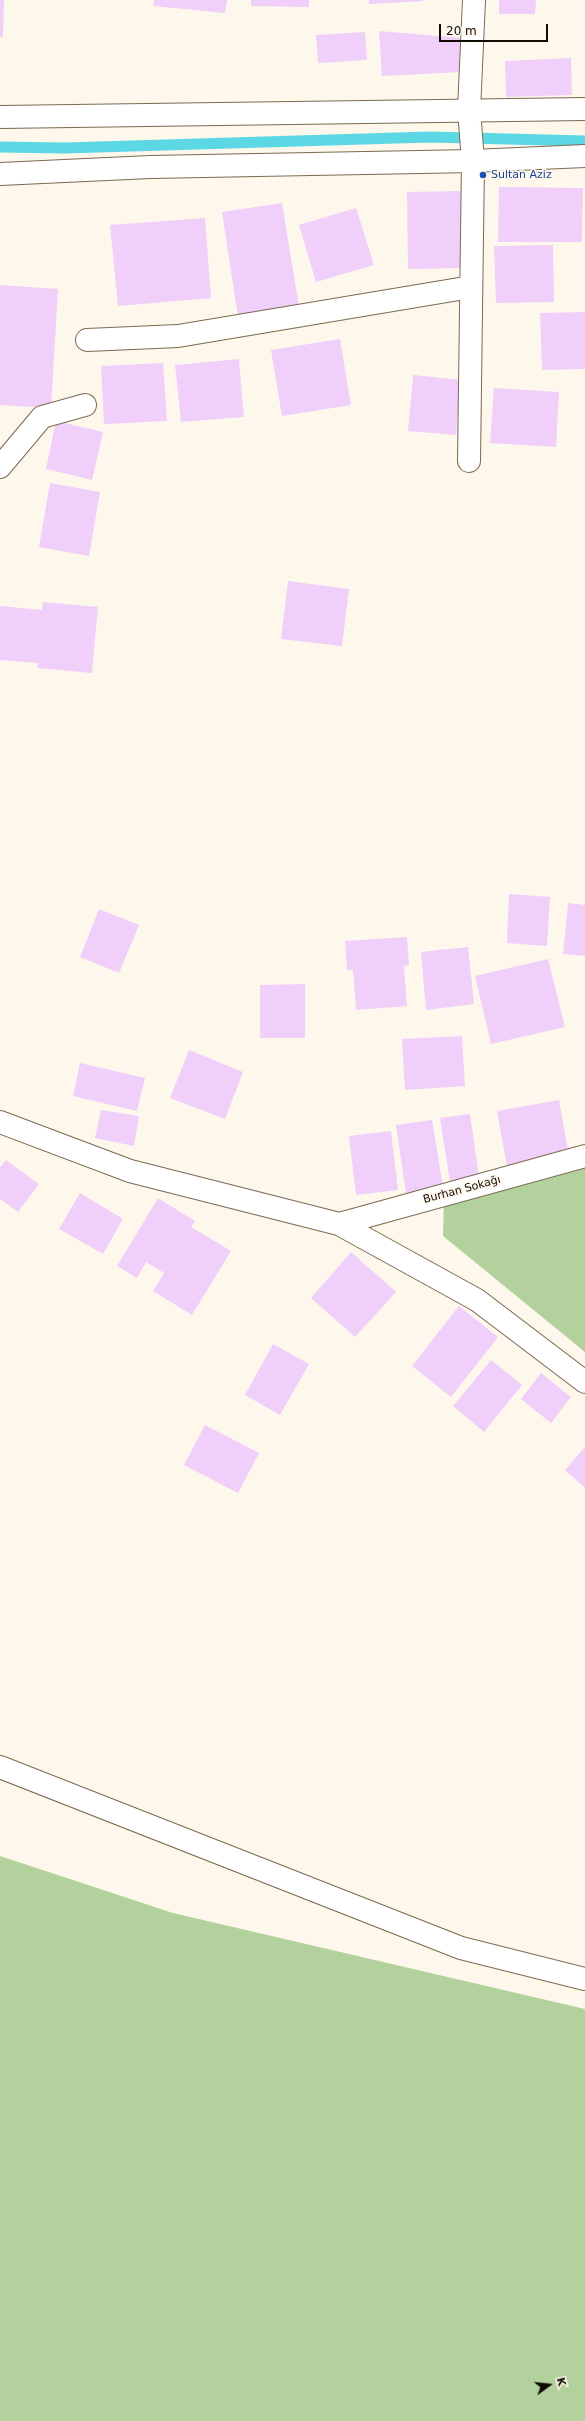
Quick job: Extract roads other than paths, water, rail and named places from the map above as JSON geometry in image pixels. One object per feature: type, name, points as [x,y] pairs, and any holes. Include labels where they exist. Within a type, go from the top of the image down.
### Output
[{"type":"street","points":[[469,461],[473,161],[469,110],[474,0]]},
{"type":"street","points":[[0,117],[585,109]]},
{"type":"street","points":[[0,174],[150,167],[473,161],[585,156]]},
{"type":"street","points":[[87,340],[178,336],[471,287]]},
{"type":"street","points":[[0,466],[42,417],[85,405]]},
{"type":"street","points":[[0,1122],[130,1171],[339,1224],[477,1300],[585,1382]]},
{"type":"street","name":"Burhan Sokağı","points":[[339,1224],[585,1156]]},
{"type":"street","points":[[0,1766],[461,1948],[585,1979]]},
{"type":"waterway","points":[[0,147],[65,148],[430,137],[585,141]]},
{"type":"place","name":"Sultan Aziz","points":[[483,175]]}]
